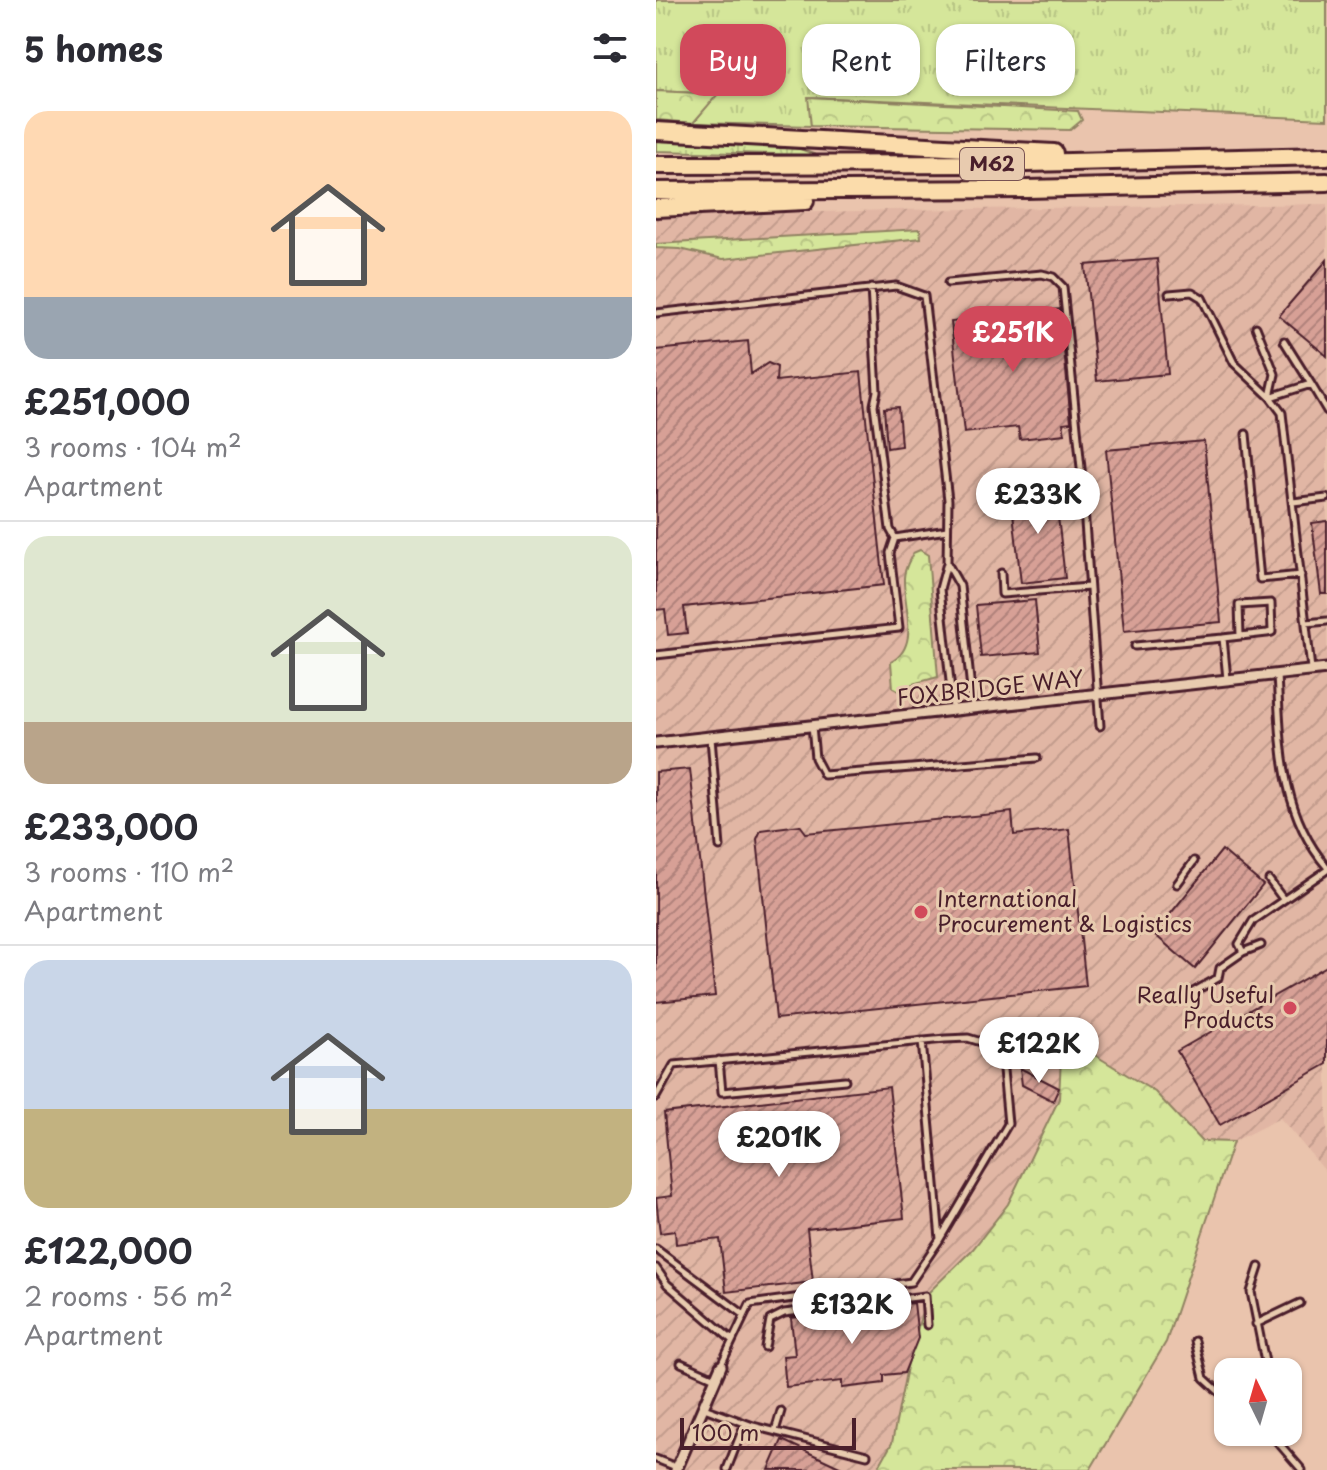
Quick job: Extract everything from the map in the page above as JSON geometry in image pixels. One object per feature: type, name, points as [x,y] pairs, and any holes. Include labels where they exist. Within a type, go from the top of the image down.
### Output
[{"type":"highway","name":"M62","points":[[656,131],[1204,159]]},
{"type":"highway","name":"M62","points":[[656,165],[1327,156]]},
{"type":"highway","name":"M62","points":[[656,191],[1027,189],[1327,182]]},
{"type":"highway","name":"M62","points":[[656,208],[1027,189]]},
{"type":"street","name":"FOXBRIDGE WAY","points":[[656,743],[1327,669]]},
{"type":"street","points":[[677,1469],[721,1366]]},
{"type":"lane","points":[[948,283],[1042,274],[1053,277],[1063,287],[1100,726]]},
{"type":"lane","points":[[656,313],[896,286],[924,296],[948,500],[947,563],[940,589],[953,710]]},
{"type":"lane","points":[[656,655],[899,628],[890,553],[895,538],[890,529],[874,405],[877,391],[871,288]]},
{"type":"lane","points":[[1169,294],[1192,292],[1202,298],[1234,363],[1270,397],[1282,413],[1311,670]]},
{"type":"lane","points":[[1256,327],[1275,374],[1270,397]]},
{"type":"lane","points":[[1284,341],[1327,411]]},
{"type":"lane","points":[[1270,397],[1311,384]]},
{"type":"lane","points":[[1246,434],[1260,579],[1301,575]]},
{"type":"lane","points":[[1293,502],[1327,498]]},
{"type":"lane","points":[[895,538],[947,530]]},
{"type":"lane","points":[[947,563],[960,586],[973,708]]},
{"type":"lane","points":[[1001,573],[1002,594],[1089,587]]},
{"type":"lane","points":[[1135,646],[1223,638],[1240,636],[1272,632],[1271,603],[1239,605],[1240,636]]},
{"type":"lane","points":[[1306,623],[1327,621]]},
{"type":"lane","points":[[1223,638],[1227,680]]},
{"type":"lane","points":[[1243,952],[1239,944],[1253,921],[1327,869],[1309,845],[1290,802],[1282,757],[1276,674]]},
{"type":"lane","points":[[812,726],[815,758],[824,775],[1037,758]]},
{"type":"lane","points":[[711,737],[720,847]]},
{"type":"lane","points":[[1177,884],[1194,861]]},
{"type":"lane","points":[[1269,880],[1283,899]]},
{"type":"lane","points":[[1177,1001],[1218,978],[1220,968],[1243,952],[1261,945]]},
{"type":"lane","points":[[656,1097],[674,1065],[968,1038],[1001,1048],[1008,1124],[911,1282],[756,1302],[743,1314],[721,1366]]},
{"type":"lane","points":[[922,1041],[940,1239]]},
{"type":"lane","points":[[719,1060],[722,1092],[845,1080]]},
{"type":"lane","points":[[656,1249],[743,1314]]},
{"type":"lane","points":[[1259,1267],[1251,1292],[1264,1358]]},
{"type":"lane","points":[[656,1268],[667,1284],[732,1340]]},
{"type":"lane","points":[[765,1347],[770,1320],[784,1313],[925,1296],[927,1325]]},
{"type":"lane","points":[[1256,1324],[1300,1303]]},
{"type":"lane","points":[[1195,1341],[1204,1378],[1214,1387]]},
{"type":"lane","points":[[681,1363],[716,1378]]},
{"type":"lane","points":[[703,1408],[745,1423],[867,1455]]},
{"type":"lane","points":[[775,1431],[781,1411]]},
{"type":"lane","points":[[727,1469],[745,1423]]},
{"type":"lane","points":[[1283,1446],[1302,1470]]},
{"type":"lane","points":[[656,1459],[677,1469]]},
{"type":"shaded area","points":[[1327,204],[1327,1173],[1280,1118],[1233,1142],[1201,1141],[1154,1092],[1062,1036],[1059,1099],[1008,1204],[973,1249],[927,1294],[892,1443],[876,1470],[656,1470],[656,217],[892,210]]},
{"type":"green space","points":[[656,0],[1327,0],[1327,119],[809,97],[811,126],[693,123],[715,96],[786,96],[786,24],[680,24],[680,92],[656,91]]},
{"type":"green space","points":[[656,91],[680,92],[680,96],[716,96],[693,123],[656,120]]},
{"type":"green space","points":[[808,97],[1078,111],[1082,120],[1070,130],[811,126]]},
{"type":"green space","points":[[656,136],[795,147],[816,155],[656,151]]},
{"type":"green space","points":[[920,229],[921,238],[723,259],[680,249],[656,248],[656,244]]},
{"type":"green space","points":[[920,550],[928,555],[938,677],[912,684],[905,695],[893,688],[891,662],[906,646],[908,624],[904,575],[913,553]]},
{"type":"green space","points":[[1062,1035],[1155,1092],[1201,1141],[1233,1142],[1166,1342],[1090,1470],[877,1470],[892,1443],[907,1367],[927,1294],[973,1249],[1008,1204],[1059,1099]]},
{"type":"building","points":[[1157,259],[1168,374],[1097,381],[1085,265]]},
{"type":"building","points":[[1327,260],[1327,356],[1279,316]]},
{"type":"building","points":[[1060,309],[1071,422],[1063,423],[1065,434],[1020,439],[1018,427],[964,433],[951,322]]},
{"type":"building","points":[[748,341],[751,374],[768,363],[777,367],[776,381],[861,372],[884,585],[684,607],[687,633],[668,635],[665,609],[656,610],[656,350]]},
{"type":"building","points":[[898,407],[901,446],[887,448],[884,408]]},
{"type":"building","points":[[1204,441],[1221,622],[1124,631],[1106,450]]},
{"type":"building","points":[[1055,490],[1065,578],[1021,583],[1011,495]]},
{"type":"building","points":[[1327,521],[1327,594],[1321,594],[1312,523]]},
{"type":"building","points":[[1035,600],[1040,652],[981,657],[976,605]]},
{"type":"building","points":[[690,769],[715,996],[656,1002],[656,772]]},
{"type":"building","name":"International Procurement & Logistics","points":[[1012,812],[1014,835],[1069,829],[1086,986],[776,1019],[757,839],[761,830],[800,825],[806,833]]},
{"type":"building","points":[[1222,850],[1263,885],[1195,969],[1154,934]]},
{"type":"building","name":"Really Useful Products","points":[[1327,966],[1327,1064],[1220,1125],[1177,1051]]},
{"type":"building","points":[[1020,1068],[1059,1088],[1053,1101],[1022,1085]]},
{"type":"building","points":[[889,1087],[904,1218],[807,1229],[813,1282],[726,1292],[720,1239],[676,1244],[675,1231],[660,1233],[656,1198],[672,1196],[664,1113]]},
{"type":"building","points":[[914,1303],[918,1338],[904,1373],[884,1375],[884,1383],[842,1388],[842,1381],[786,1387],[783,1356],[795,1355],[791,1318]]},
{"type":"building","points":[[782,1440],[846,1470],[769,1470]]},
{"type":"place","name":"International Procurement & Logistics","points":[[921,912]]},
{"type":"place","name":"Really Useful Products","points":[[1290,1008]]}]
